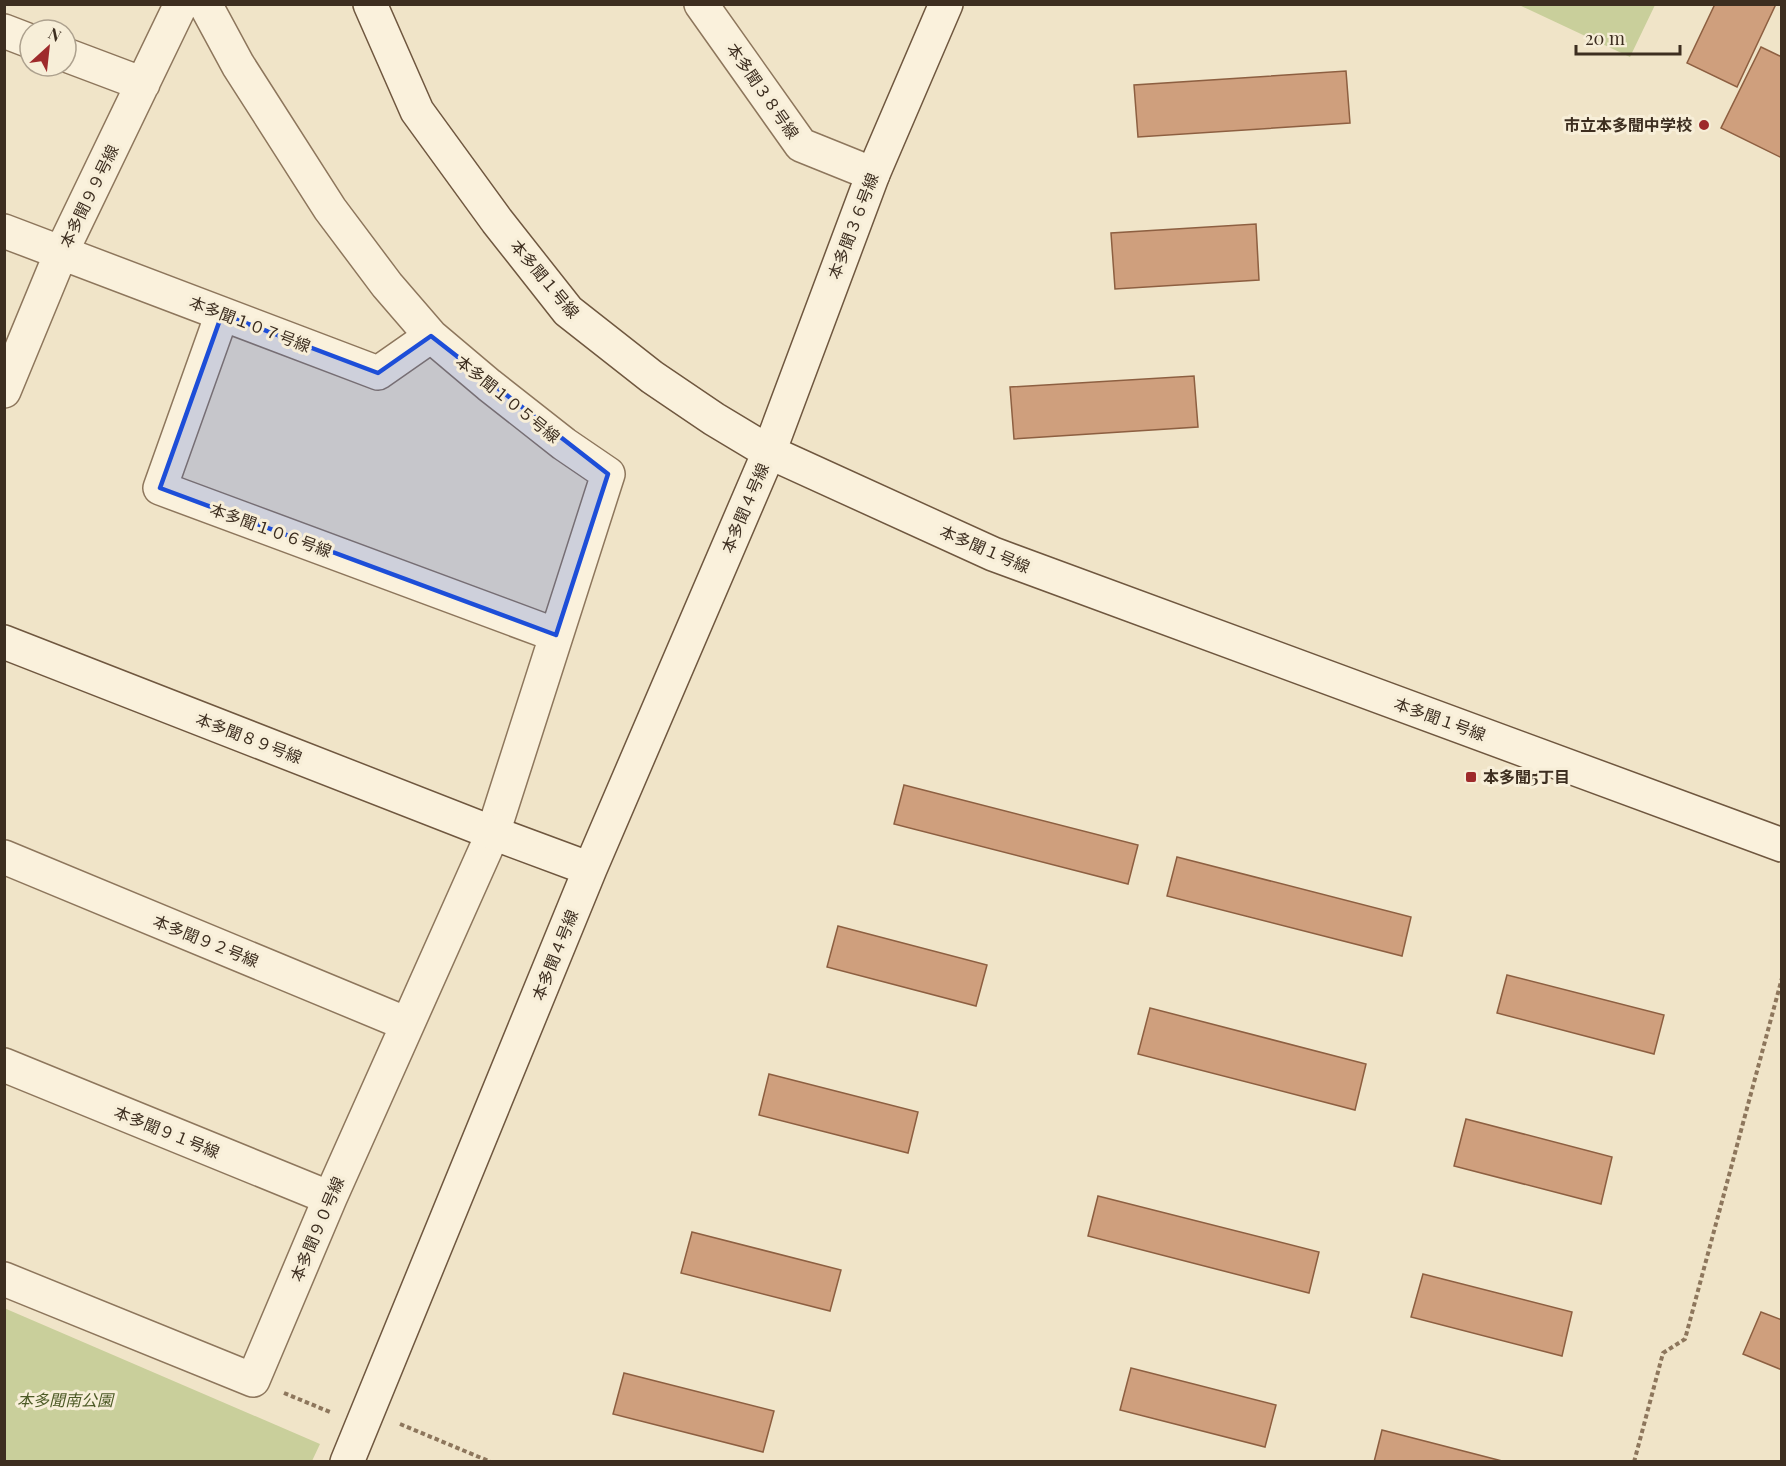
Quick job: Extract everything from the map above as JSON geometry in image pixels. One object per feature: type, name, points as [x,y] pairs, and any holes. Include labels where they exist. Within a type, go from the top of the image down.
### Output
[{"type":"street","name":"本多聞９９号線","points":[[4,391],[61,253],[181,4]]},
{"type":"street","name":"本多聞１０５号線","points":[[205,4],[238,65],[330,209],[387,285],[431,336],[536,422],[608,474],[493,833]]},
{"type":"street","name":"本多聞１号線","points":[[370,4],[417,111],[497,221],[568,311],[652,377],[714,419],[769,452],[993,554],[1782,845]]},
{"type":"street","name":"本多聞３８号線","points":[[701,4],[801,145],[873,174]]},
{"type":"street","name":"本多聞３６号線","points":[[769,452],[873,174],[946,4]]},
{"type":"street","points":[[78,59],[143,84]]},
{"type":"street","name":"本多聞１０７号線","points":[[4,231],[378,373],[431,336]]},
{"type":"street","name":"本多聞１０６号線","points":[[222,314],[160,488],[556,635]]},
{"type":"street","name":"本多聞４号線","points":[[347,1461],[590,869],[769,452]]},
{"type":"street","name":"本多聞８９号線","points":[[4,642],[590,869]]},
{"type":"street","name":"本多聞９０号線","points":[[253,1380],[330,1198],[493,833]]},
{"type":"street","name":"本多聞９２号線","points":[[4,857],[407,1024]]},
{"type":"street","name":"本多聞９１号線","points":[[4,1065],[330,1198]]},
{"type":"street","points":[[4,1279],[253,1380]]},
{"type":"path","points":[[1634,1461],[1663,1353],[1684,1340],[1782,978]]},
{"type":"path","points":[[253,1380],[491,1461]]},
{"type":"highlighted area","points":[[222,314],[378,373],[431,336],[608,474],[556,635],[160,488]]},
{"type":"green space","points":[[1519,5],[1655,5],[1630,57]]},
{"type":"green space","name":"本多聞南公園","points":[[4,1308],[320,1444],[312,1461],[5,1461]]},
{"type":"building","points":[[1715,4],[1776,4],[1737,87],[1687,63]]},
{"type":"building","points":[[1761,47],[1782,57],[1782,158],[1721,128]]},
{"type":"building","points":[[1346,71],[1350,123],[1138,137],[1134,85]]},
{"type":"building","points":[[1256,224],[1259,280],[1115,289],[1111,233]]},
{"type":"building","points":[[1194,376],[1198,427],[1014,439],[1010,387]]},
{"type":"building","points":[[904,785],[1138,845],[1128,884],[894,824]]},
{"type":"building","points":[[1177,857],[1411,917],[1402,956],[1167,896]]},
{"type":"building","points":[[838,926],[987,965],[976,1006],[827,967]]},
{"type":"building","points":[[1507,975],[1664,1015],[1654,1054],[1497,1013]]},
{"type":"building","points":[[1150,1008],[1366,1064],[1355,1110],[1138,1054]]},
{"type":"building","points":[[769,1074],[918,1112],[908,1153],[759,1115]]},
{"type":"building","points":[[1466,1119],[1612,1157],[1601,1204],[1454,1166]]},
{"type":"building","points":[[1098,1196],[1319,1252],[1309,1293],[1088,1236]]},
{"type":"building","points":[[692,1232],[841,1270],[830,1311],[681,1273]]},
{"type":"building","points":[[1423,1274],[1572,1312],[1562,1356],[1411,1317]]},
{"type":"building","points":[[1761,1312],[1782,1320],[1782,1370],[1743,1354]]},
{"type":"building","points":[[1131,1368],[1276,1405],[1265,1447],[1120,1410]]},
{"type":"building","points":[[624,1373],[774,1411],[763,1452],[613,1414]]},
{"type":"building","points":[[1382,1430],[1506,1462],[1374,1462]]},
{"type":"place","name":"市立本多聞中学校","points":[[1704,125]]},
{"type":"place","name":"本多聞5丁目","points":[[1471,777]]}]
